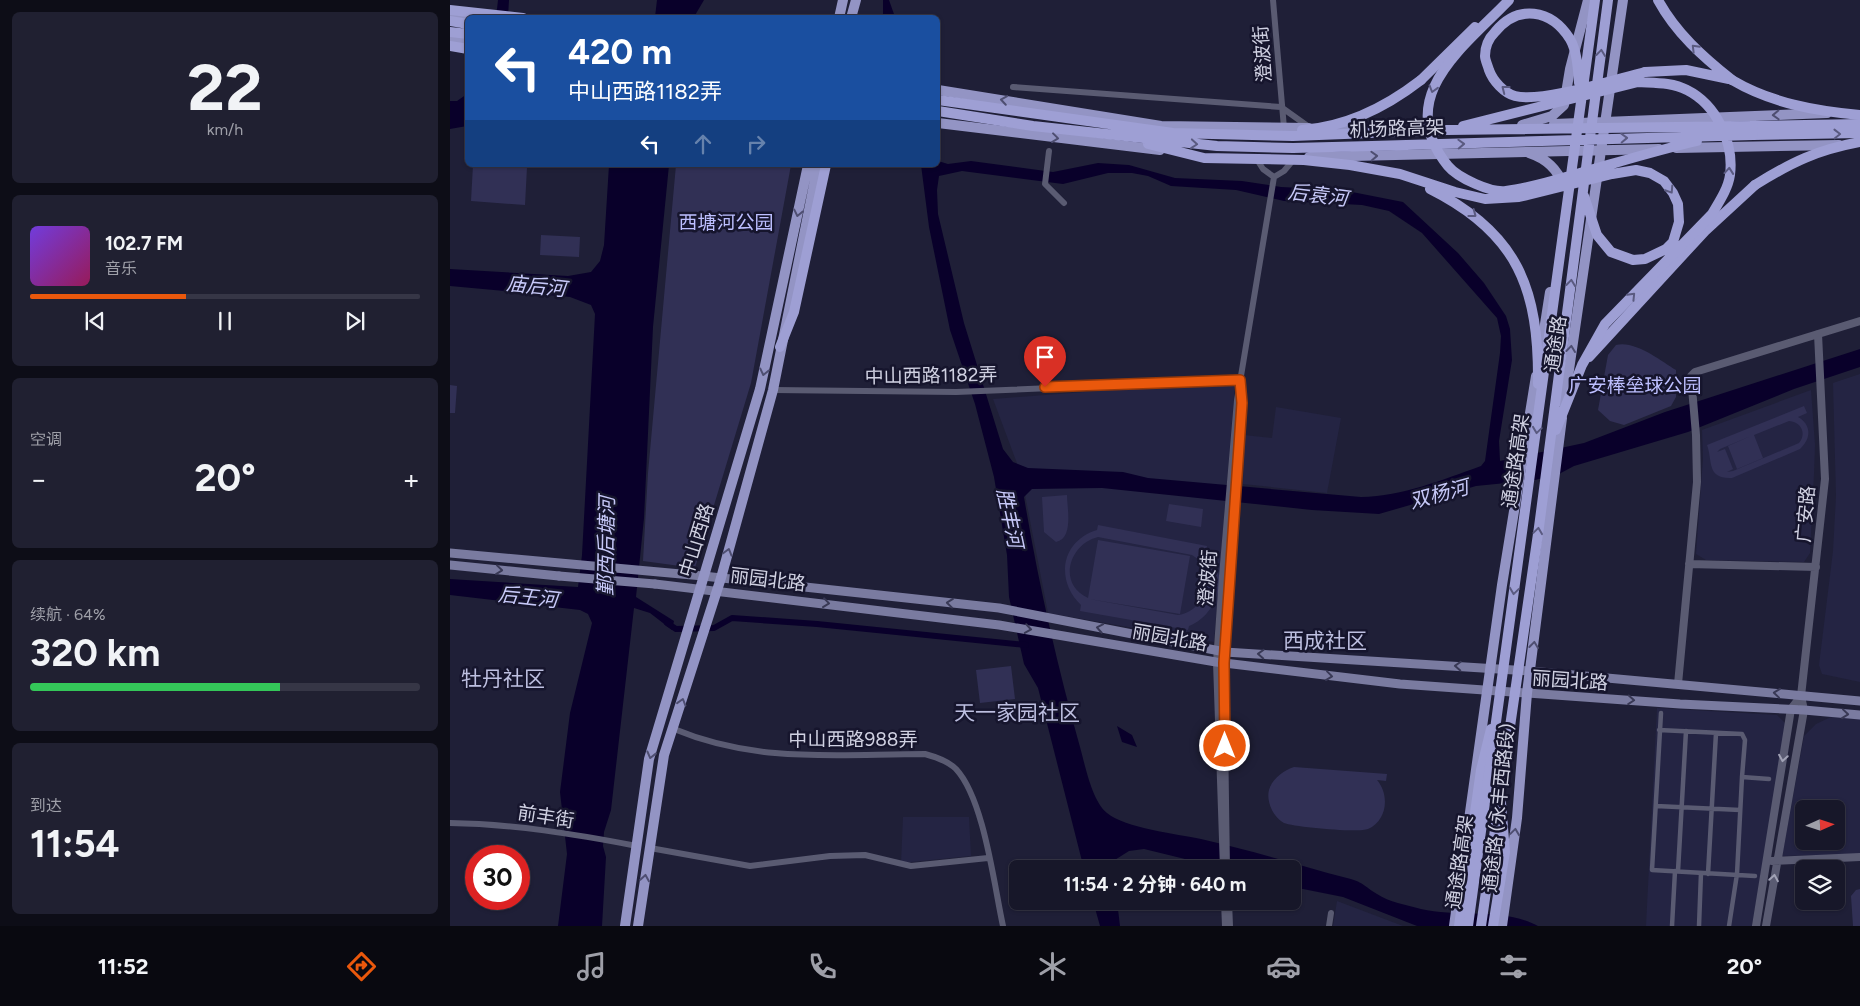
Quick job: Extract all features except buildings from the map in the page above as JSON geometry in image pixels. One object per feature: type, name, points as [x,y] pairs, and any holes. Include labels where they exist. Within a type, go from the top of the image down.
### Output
[{"type":"highway","points":[[1240,135],[1307,130],[1338,124],[1392,102],[1421,80],[1502,0]]},
{"type":"highway","points":[[1510,0],[1451,59],[1436,80],[1427,108],[1428,121],[1437,151],[1452,171],[1476,184],[1504,191],[1544,183],[1713,136]]},
{"type":"highway","name":"通途路高架","points":[[1468,926],[1580,112],[1591,0]]},
{"type":"highway","name":"通途路高架","points":[[1481,926],[1554,447],[1583,190],[1608,0]]},
{"type":"highway","points":[[1658,0],[1668,18],[1690,43],[1732,80],[1750,90],[1783,102],[1825,112],[1860,114]]},
{"type":"highway","points":[[450,10],[491,15]]},
{"type":"highway","points":[[1580,112],[1579,103],[1579,94],[1579,85],[1578,67],[1571,40],[1557,23],[1543,15],[1520,13],[1500,26],[1489,38],[1485,56],[1491,76],[1501,88],[1514,96],[1551,95],[1578,88],[1587,86],[1596,84],[1604,81],[1646,72],[1686,70],[1732,80]]},
{"type":"highway","points":[[450,21],[465,24]]},
{"type":"highway","points":[[450,32],[465,34]]},
{"type":"highway","points":[[450,46],[465,48]]},
{"type":"highway","points":[[1447,130],[1638,82],[1666,83],[1688,90],[1709,107],[1725,131],[1730,154],[1730,176],[1723,195],[1712,214],[1605,324],[1582,365],[1554,447]]},
{"type":"highway","name":"机场路高架","points":[[940,100],[1173,133],[1240,135],[1293,136],[1447,130],[1860,124]]},
{"type":"highway","name":"机场路高架","points":[[940,111],[1115,136],[1217,146],[1294,148],[1860,133]]},
{"type":"highway","points":[[1115,136],[1204,158],[1304,160],[1400,174],[1455,192],[1486,199],[1519,197],[1636,170],[1650,173],[1664,182],[1678,204],[1679,222],[1673,242],[1666,249],[1645,259],[1633,260],[1611,252],[1598,234],[1583,190]]},
{"type":"highway","points":[[1582,365],[1705,231],[1755,185],[1788,164],[1826,149],[1860,143]]},
{"type":"highway","points":[[780,347],[794,312],[826,167]]},
{"type":"highway","points":[[1400,174],[1459,204],[1484,223],[1510,254],[1528,290],[1538,348],[1538,389],[1541,403]]},
{"type":"highway","points":[[1458,926],[1481,770],[1498,703]]},
{"type":"highway","points":[[1493,926],[1505,852],[1501,793]]},
{"type":"main road","points":[[840,15],[843,0]]},
{"type":"main road","points":[[852,15],[856,0]]},
{"type":"main road","points":[[1522,125],[1552,116],[1564,105],[1570,69],[1591,0]]},
{"type":"main road","name":"通途路","points":[[1487,690],[1518,484],[1551,287],[1591,0]]},
{"type":"main road","name":"通途路","points":[[1527,693],[1555,476],[1554,447],[1607,122],[1622,0]]},
{"type":"main road","points":[[450,14],[465,17]]},
{"type":"main road","points":[[450,39],[465,42]]},
{"type":"main road","points":[[940,90],[1161,126],[1311,128],[1522,125],[1860,114]]},
{"type":"main road","points":[[940,123],[1206,155],[1295,158],[1860,143]]},
{"type":"main road","points":[[1526,152],[1541,157],[1548,162],[1559,174],[1564,188]]},
{"type":"main road","name":"中山西路","points":[[625,926],[649,759],[760,389],[808,167]]},
{"type":"main road","name":"中山西路","points":[[638,926],[664,756],[718,590],[773,390],[780,347],[818,167]]},
{"type":"main road","name":"丽园北路","points":[[450,553],[703,576],[999,608],[1221,651],[1530,670],[1860,701]]},
{"type":"main road","name":"丽园北路","points":[[450,565],[700,588],[999,625],[1220,663],[1400,684],[1860,715]]},
{"type":"main road","name":"通途路 (永丰西路段)","points":[[1454,926],[1487,690]]},
{"type":"main road","name":"通途路 (永丰西路段)","points":[[1502,926],[1517,818],[1527,693]]},
{"type":"street","name":"澄波街","points":[[1273,0],[1284,128]]},
{"type":"street","points":[[1013,87],[1281,107],[1311,128]]},
{"type":"street","points":[[1049,150],[1045,184],[1064,203]]},
{"type":"street","points":[[1255,157],[1263,169],[1274,177],[1284,171],[1295,158]]},
{"type":"street","name":"澄波街","points":[[1223,860],[1220,663],[1240,380],[1274,177]]},
{"type":"street","points":[[1678,684],[1697,482],[1696,435],[1691,376],[1695,372],[1860,321]]},
{"type":"street","name":"广安路","points":[[1766,926],[1804,710],[1801,696],[1825,479],[1818,334]]},
{"type":"street","name":"中山西路1182弄","points":[[773,390],[956,392],[1240,380]]},
{"type":"street","points":[[1689,564],[1816,567]]},
{"type":"street","name":"广安路","points":[[1756,926],[1792,709],[1801,696]]},
{"type":"street","points":[[1661,713],[1652,870],[1755,876]]},
{"type":"street","name":"中山西路988弄","points":[[674,728],[691,736],[743,749],[781,755],[827,757],[925,754],[939,758],[956,769],[978,811],[1003,926]]},
{"type":"street","points":[[1659,730],[1744,736],[1737,874],[1729,926]]},
{"type":"street","points":[[1672,926],[1686,731]]},
{"type":"street","points":[[1708,874],[1716,733]]},
{"type":"street","points":[[1742,777],[1769,779]]},
{"type":"street","points":[[1656,806],[1740,810]]},
{"type":"street","name":"前丰街","points":[[450,823],[493,824],[637,846]]},
{"type":"street","name":"澄波街","points":[[1224,842],[1226,860]]},
{"type":"street","points":[[650,848],[750,866],[830,856],[865,855],[911,866],[988,858]]},
{"type":"street","points":[[1767,860],[1860,857]]},
{"type":"street","points":[[1699,926],[1701,873]]},
{"type":"street","points":[[1224,910],[1225,926]]},
{"type":"street","points":[[1229,910],[1230,926]]},
{"type":"street","points":[[1329,926],[1331,913]]},
{"type":"shaded area","points":[[1860,374],[1860,682],[1822,674],[1819,665],[1833,551],[1836,496],[1833,383]]},
{"type":"shaded area","points":[[1235,384],[1214,642],[1048,613],[1021,474],[993,399],[1137,388]]},
{"type":"shaded area","points":[[1811,390],[1815,445],[1814,474],[1810,553],[1804,562],[1706,560],[1696,554],[1703,459],[1702,430]]},
{"type":"shaded area","points":[[1276,407],[1341,418],[1327,493],[1243,484],[1244,435],[1272,438]]},
{"type":"shaded area","points":[[1657,708],[1777,715],[1786,724],[1752,926],[1646,926]]},
{"type":"shaded area","points":[[1831,717],[1860,719],[1860,854],[1782,856],[1804,736],[1816,724]]},
{"type":"shaded area","points":[[903,817],[969,817],[971,856],[901,863]]},
{"type":"shaded area","points":[[1337,901],[1403,926],[1333,926]]},
{"type":"green space","points":[[473,167],[527,167],[525,205],[471,201]]},
{"type":"green space","name":"西塘河公园","points":[[676,167],[791,167],[751,383],[695,568],[643,561],[648,473]]},
{"type":"green space","points":[[541,235],[580,237],[579,257],[540,255]]},
{"type":"green space","name":"广安棒垒球公园","points":[[1623,344],[1639,348],[1676,370],[1676,397],[1671,406],[1624,425],[1610,421],[1598,410],[1608,355],[1616,345]]},
{"type":"green space","points":[[450,385],[457,386],[455,413],[450,413]]},
{"type":"green space","points":[[1804,406],[1807,413],[1798,417],[1803,420],[1808,428],[1808,437],[1800,449],[1732,478],[1718,476],[1714,472],[1707,445]],"holes":[[[1789,421],[1797,423],[1803,432],[1799,443],[1733,471],[1727,472],[1733,469],[1725,449],[1717,452],[1720,449],[1751,436],[1728,446],[1737,469],[1763,458],[1754,435]]]},
{"type":"green space","points":[[1067,495],[1067,529],[1062,539],[1056,542],[1044,532],[1042,497]]},
{"type":"green space","points":[[1169,504],[1203,509],[1201,527],[1166,521]]},
{"type":"green space","points":[[1098,525],[1207,546],[1206,555],[1214,563],[1218,573],[1219,583],[1213,605],[1198,621],[1189,626],[1188,630],[1080,611],[1081,605],[1067,584],[1066,562],[1069,552],[1076,543],[1085,535],[1097,530]],"holes":[[[1098,537],[1192,555],[1205,570],[1206,589],[1203,598],[1197,606],[1188,612],[1178,615],[1089,599],[1180,614],[1190,556],[1098,540],[1088,598],[1078,592],[1072,584],[1070,574],[1070,565],[1080,548],[1088,541]]]},
{"type":"green space","points":[[1011,666],[1015,699],[980,703],[976,670]]},
{"type":"green space","points":[[1294,767],[1387,774],[1386,781],[1377,780],[1384,793],[1383,814],[1374,825],[1362,830],[1326,829],[1284,823],[1271,808],[1268,794],[1273,782],[1286,770]]},
{"type":"green space","points":[[1860,889],[1860,926],[1853,926],[1851,896],[1856,890]]},
{"type":"water","points":[[498,0],[509,0],[508,15],[496,15]]},
{"type":"water","points":[[657,0],[704,0],[695,15],[655,15]]},
{"type":"water","points":[[883,0],[889,0],[894,15],[883,15]]},
{"type":"water","points":[[465,95],[465,126],[450,129],[450,101],[457,101]]},
{"type":"water","points":[[971,161],[1053,172],[1098,163],[1129,165],[1175,178],[1242,181],[1281,187],[1342,190],[1403,202],[1458,253],[1484,283],[1506,316],[1510,329],[1512,360],[1499,441],[1500,461],[1584,443],[1665,412],[1860,349],[1860,367],[1794,389],[1688,432],[1574,466],[1559,474],[1535,480],[1476,486],[1379,514],[1312,510],[1102,488],[1032,489],[1024,497],[1042,591],[1072,716],[1090,782],[1097,800],[1107,813],[1126,823],[1165,833],[1219,843],[1281,860],[1189,860],[1144,849],[1129,851],[1115,860],[1082,860],[1038,688],[1024,664],[1009,597],[1007,555],[994,477],[975,404],[950,330],[929,227],[921,167],[940,167],[940,162],[948,164]],"holes":[[[962,171],[1063,184],[1108,173],[1132,173],[1148,176],[1171,186],[1236,190],[1284,201],[1362,205],[1389,211],[1422,233],[1497,318],[1501,336],[1500,353],[1485,461],[1481,466],[1452,477],[1392,494],[1361,497],[1148,478],[1123,472],[1028,468],[1013,462],[1003,449],[964,323],[938,214],[937,190],[939,176]]]},
{"type":"water","points":[[609,167],[669,167],[653,327],[644,518],[636,597],[674,621],[672,630],[650,613],[634,608],[611,810],[604,832],[603,846],[606,857],[602,926],[558,926],[567,854],[560,792],[570,713],[592,623],[588,614],[580,610],[450,595],[450,579],[578,587],[582,555],[595,314],[591,305],[570,297],[450,286],[450,269],[568,276],[591,272],[600,261],[604,245]]},
{"type":"water","points":[[1117,726],[1132,735],[1137,747],[1122,742]]},
{"type":"water","points":[[1301,866],[1360,883],[1382,897],[1404,905],[1436,912],[1510,917],[1538,926],[1417,926],[1343,897],[1301,889]]},
{"type":"water","points":[[1096,910],[1118,910],[1120,926],[1100,926]]},
{"type":"waterway","points":[[667,623],[676,629],[714,628],[732,618],[817,624],[1026,645]]},
{"type":"district","name":"西成社区","points":[[1325,641]]},
{"type":"district","name":"牡丹社区","points":[[503,679]]},
{"type":"district","name":"天一家园社区","points":[[1017,713]]},
{"type":"route","points":[[1045,387],[1211,379],[1240,380],[1242,403],[1224,663],[1225,746]]},
{"type":"water label","name":"后袁河","points":[[1318,195]]},
{"type":"water label","name":"庙后河","points":[[536,286]]},
{"type":"water label","name":"双杨河","points":[[1439,494]]},
{"type":"water label","name":"胜丰河","points":[[1010,518]]},
{"type":"water label","name":"鄞西后塘河","points":[[606,546]]},
{"type":"water label","name":"后王河","points":[[528,597]]}]
